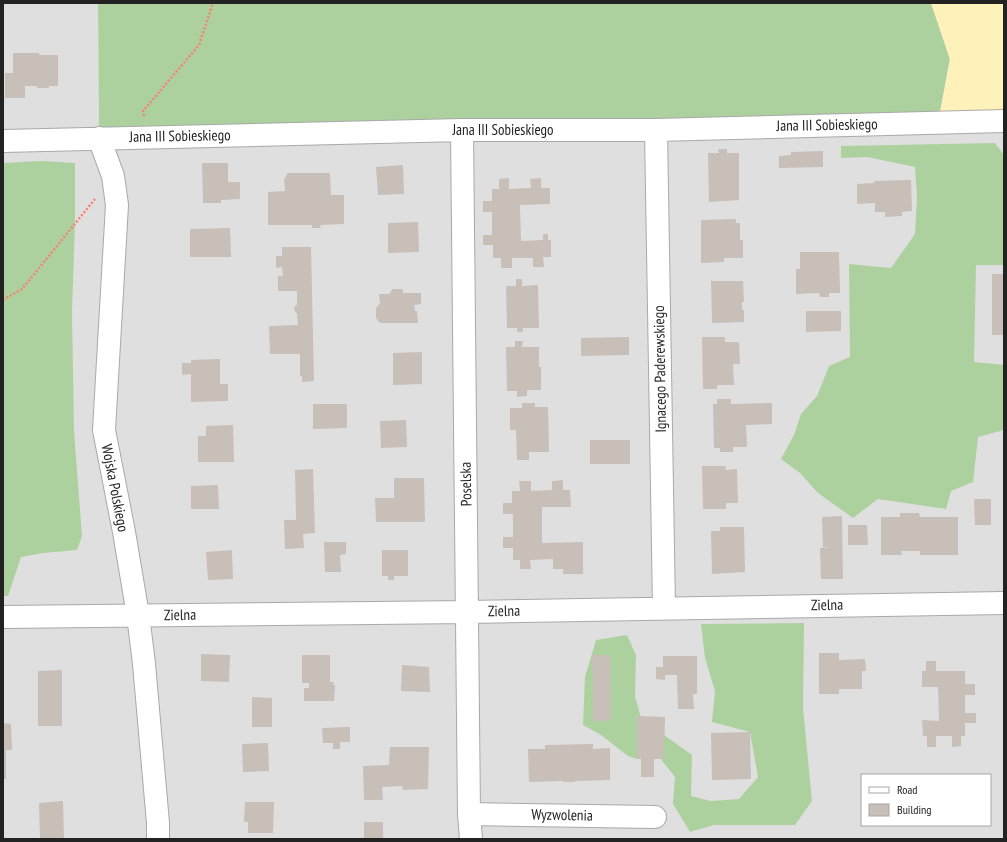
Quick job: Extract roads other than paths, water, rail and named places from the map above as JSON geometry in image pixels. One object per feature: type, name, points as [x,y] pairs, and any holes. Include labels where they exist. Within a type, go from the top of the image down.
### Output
[{"type":"street","name":"Jana III Sobieskiego","points":[[3,141],[462,130],[656,130],[1004,121]]},
{"type":"street","name":"Poselska","points":[[462,130],[470,839]]},
{"type":"street","name":"Ignacego Paderewskiego","points":[[656,130],[664,608]]},
{"type":"street","name":"Wojska Polskiego","points":[[99,138],[113,176],[117,205],[104,430],[124,532],[138,615],[151,736],[158,839]]},
{"type":"street","name":"Zielna","points":[[3,618],[1004,603]]},
{"type":"street","name":"Wyzwolenia","points":[[469,814],[655,817]]}]
